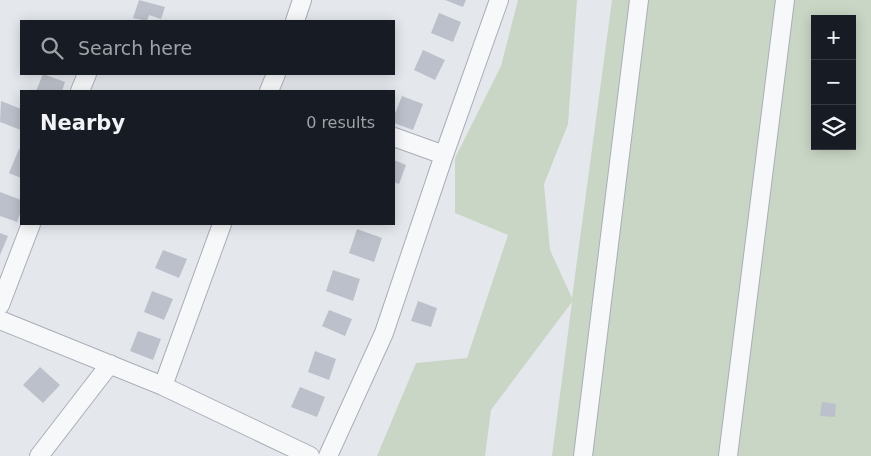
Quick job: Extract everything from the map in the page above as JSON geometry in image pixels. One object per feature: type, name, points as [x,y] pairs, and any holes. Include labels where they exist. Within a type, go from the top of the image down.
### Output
[{"type":"lane","points":[[295,20],[302,0]]},
{"type":"lane","points":[[328,456],[384,332],[499,0]]},
{"type":"lane","points":[[583,456],[639,0]]},
{"type":"lane","points":[[728,456],[785,0]]},
{"type":"lane","points":[[80,90],[87,75]]},
{"type":"lane","points":[[269,90],[276,75]]},
{"type":"lane","points":[[395,137],[444,155]]},
{"type":"lane","points":[[0,305],[31,225]]},
{"type":"lane","points":[[163,386],[222,225]]},
{"type":"lane","points":[[0,320],[163,386],[310,456]]},
{"type":"lane","points":[[39,456],[110,364]]},
{"type":"green space","points":[[518,0],[577,0],[568,124],[544,184],[550,250],[572,298],[612,0],[871,0],[871,456],[552,456],[572,302],[491,410],[485,456],[377,456],[416,363],[467,358],[508,235],[455,213],[455,158],[501,66]]},
{"type":"building","points":[[139,0],[165,7],[161,19],[149,15],[147,20],[133,18]]},
{"type":"building","points":[[445,0],[466,0],[463,7]]},
{"type":"building","points":[[439,13],[461,22],[453,42],[431,33]]},
{"type":"building","points":[[423,50],[445,60],[435,80],[414,70]]},
{"type":"building","points":[[43,75],[65,82],[62,90],[36,90]]},
{"type":"building","points":[[402,96],[423,104],[413,130],[395,123],[395,114]]},
{"type":"building","points":[[1,101],[20,109],[20,130],[0,122]]},
{"type":"building","points":[[19,149],[20,178],[9,173]]},
{"type":"building","points":[[395,160],[406,165],[399,184],[395,182]]},
{"type":"building","points":[[0,192],[20,200],[20,214],[17,222],[0,216]]},
{"type":"building","points":[[357,229],[382,238],[374,262],[349,253]]},
{"type":"building","points":[[0,233],[8,236],[0,255]]},
{"type":"building","points":[[163,250],[187,259],[179,278],[155,268]]},
{"type":"building","points":[[333,270],[360,279],[353,301],[326,291]]},
{"type":"building","points":[[152,291],[173,299],[164,320],[144,312]]},
{"type":"building","points":[[418,301],[437,308],[431,327],[411,321]]},
{"type":"building","points":[[329,310],[352,319],[345,336],[322,326]]},
{"type":"building","points":[[138,331],[161,339],[153,360],[130,351]]},
{"type":"building","points":[[315,351],[336,359],[329,380],[308,372]]},
{"type":"building","points":[[40,367],[60,385],[43,403],[23,385]]},
{"type":"building","points":[[300,387],[325,397],[317,417],[291,407]]},
{"type":"building","points":[[822,402],[836,404],[835,417],[820,416]]}]
